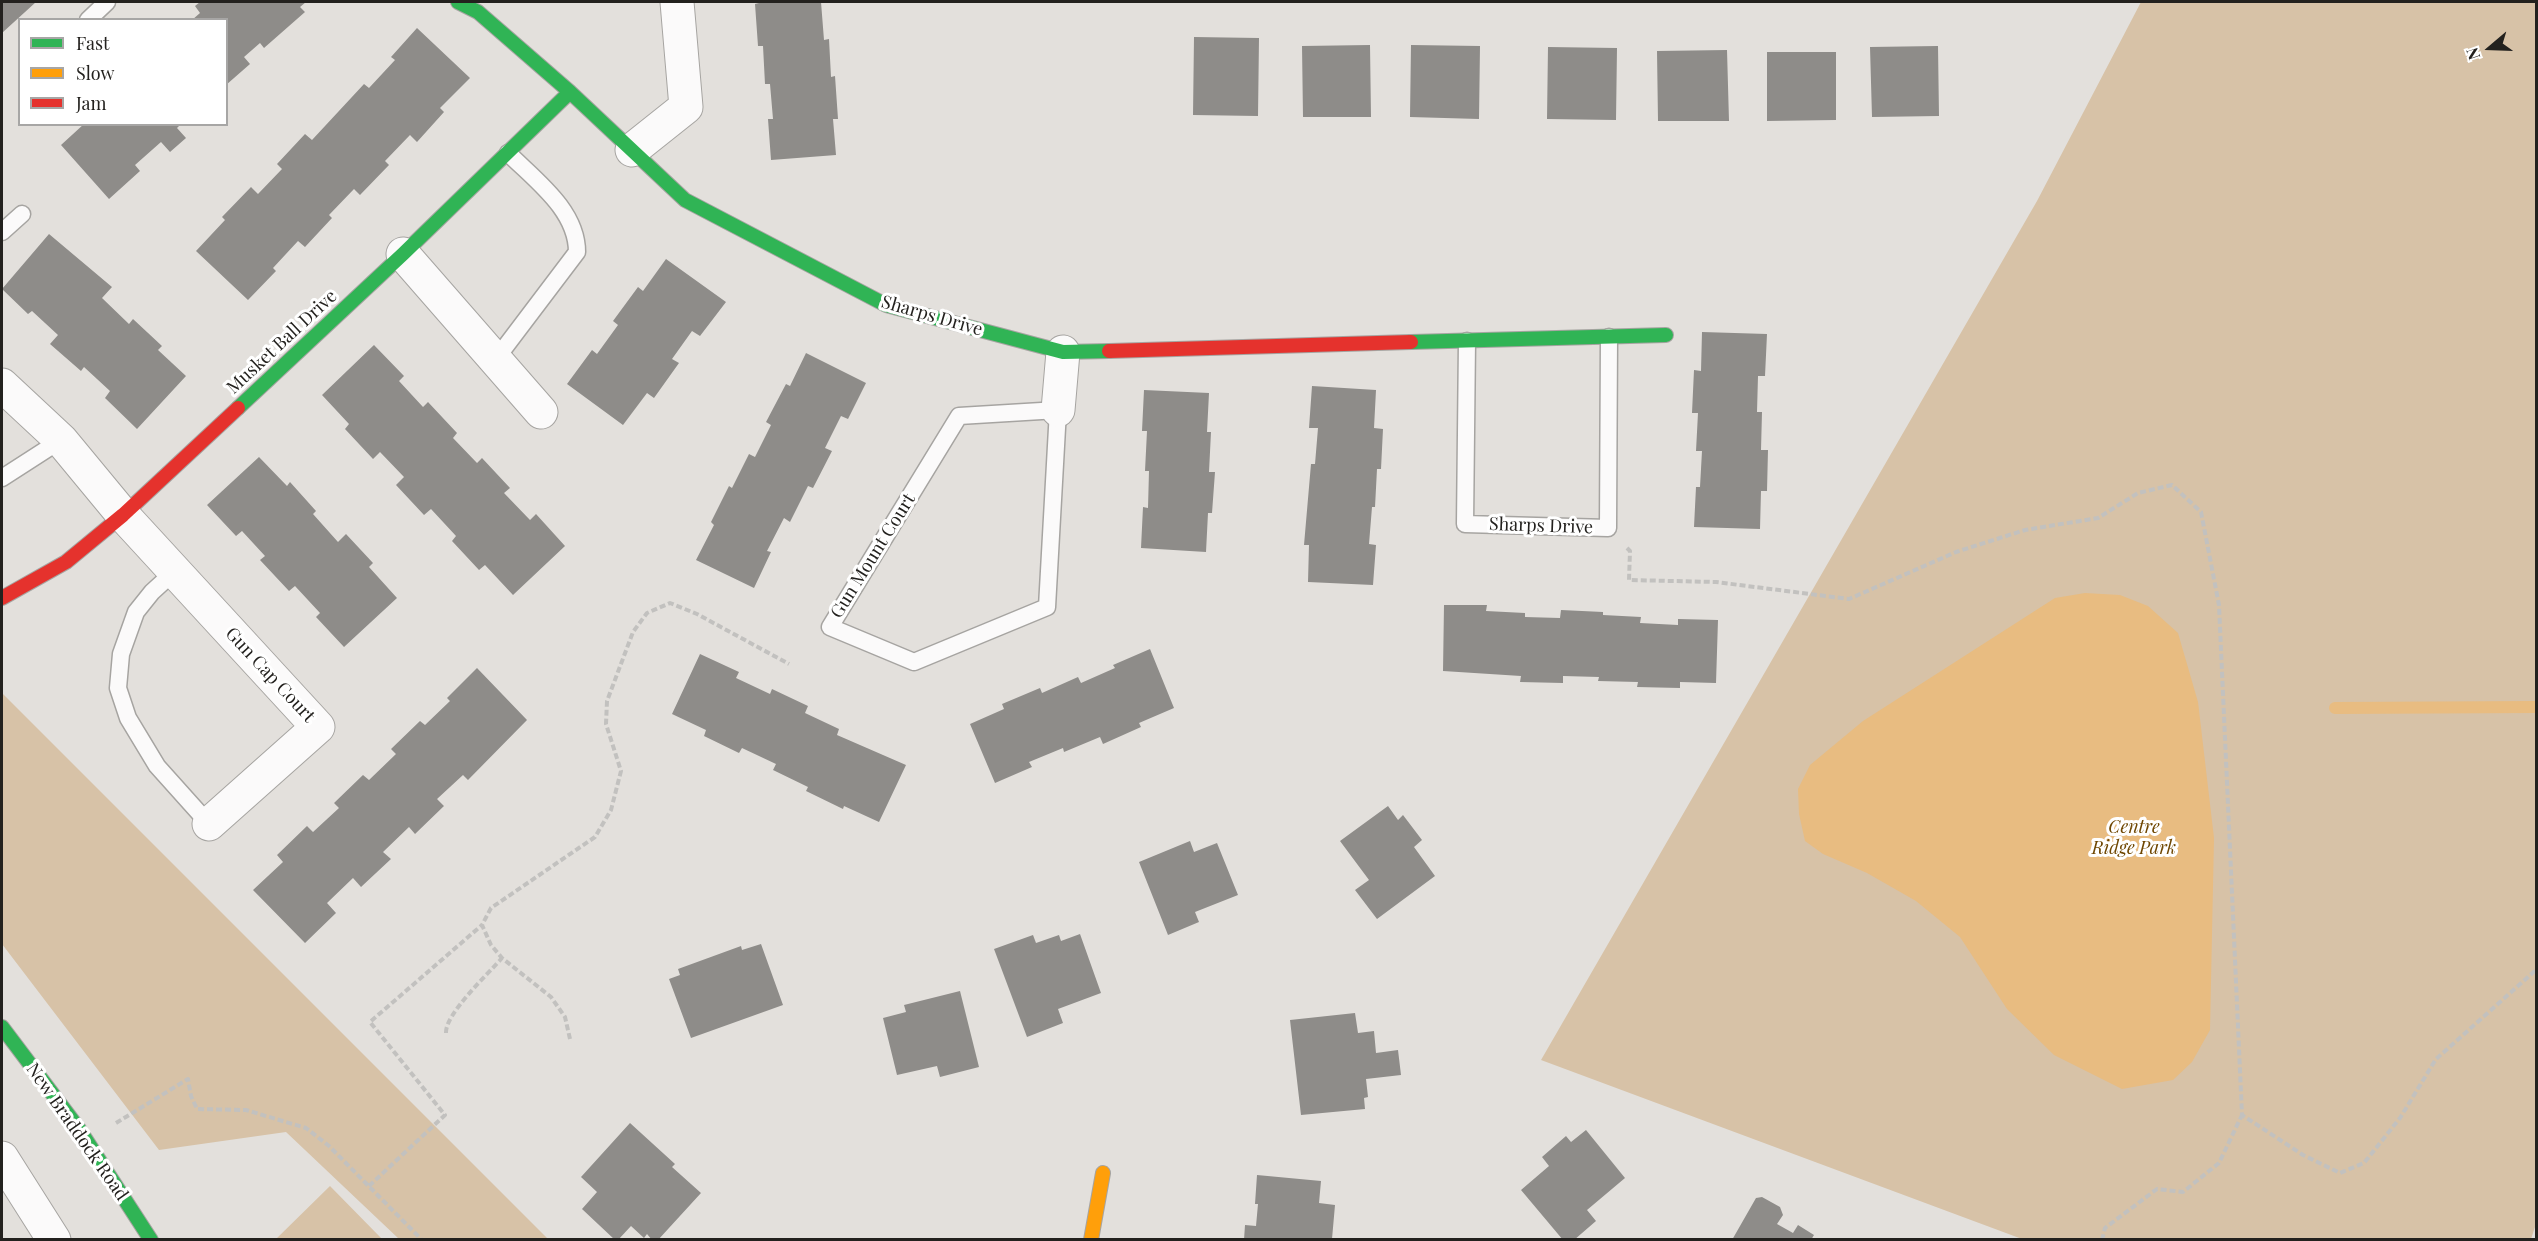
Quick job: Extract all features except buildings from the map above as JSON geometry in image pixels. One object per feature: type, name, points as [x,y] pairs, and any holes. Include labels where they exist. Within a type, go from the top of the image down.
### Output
[{"type":"street","points":[[632,150],[686,107],[677,2]]},
{"type":"street","name":"Sharps Drive","points":[[477,5],[685,200],[886,305],[1063,352],[1666,335]]},
{"type":"street","name":"Musket Ball Drive","points":[[2,598],[66,562],[123,515],[403,254],[570,92]]},
{"type":"street","points":[[403,254],[541,412]]},
{"type":"street","name":"Gun Mount Court","points":[[1058,410],[1063,352]]},
{"type":"street","name":"Gun Cap Court","points":[[2,385],[61,440],[123,515],[318,728],[209,824]]},
{"type":"street","name":"New Braddock Road","points":[[2,1027],[86,1139],[151,1239]]},
{"type":"street","points":[[2,1158],[54,1239]]},
{"type":"street","points":[[1090,1239],[1103,1173]]},
{"type":"lane","points":[[90,18],[107,2]]},
{"type":"lane","points":[[495,359],[577,252],[577,238],[562,207],[508,153]]},
{"type":"lane","points":[[2,232],[22,214]]},
{"type":"lane","name":"Sharps Drive","points":[[1467,341],[1466,524],[1608,528],[1609,337]]},
{"type":"lane","name":"Gun Mount Court","points":[[1058,410],[1047,607],[915,662],[830,627],[959,416],[1058,410]]},
{"type":"lane","points":[[2,478],[61,440]]},
{"type":"lane","points":[[175,572],[152,592],[136,612],[121,654],[118,688],[128,718],[157,766],[209,824]]},
{"type":"path","points":[[1608,528],[1630,551],[1629,580],[1716,582],[1849,599],[1956,552],[2025,531],[2098,518],[2138,493],[2172,485],[2201,512],[2219,605],[2241,1115],[2219,1163],[2183,1192],[2157,1189],[2105,1227],[2102,1239]]},
{"type":"path","points":[[369,1186],[445,1115],[370,1022],[482,925],[491,908],[595,837],[611,810],[621,771],[606,724],[607,701],[633,632],[647,613],[670,603],[697,614],[789,664]]},
{"type":"path","points":[[482,925],[490,945],[502,958],[551,997],[565,1017],[570,1039]]},
{"type":"path","points":[[447,1033],[446,1026],[457,1008],[502,958]]},
{"type":"path","points":[[2241,1115],[2303,1155],[2340,1173],[2364,1163],[2400,1118],[2436,1059],[2536,970]]},
{"type":"path","points":[[86,1139],[188,1079],[191,1096],[197,1109],[246,1110],[306,1128],[329,1146],[422,1239]]},
{"type":"green space","name":"Centre Ridge Park","points":[[2141,2],[2536,2],[2536,1224],[2531,1239],[2022,1239],[1541,1060],[2037,201]]},
{"type":"green space","points":[[2,693],[548,1239],[399,1239],[286,1132],[159,1150],[2,944]]},
{"type":"green space","points":[[330,1186],[382,1239],[276,1239]]},
{"type":"shaded area","points":[[2085,593],[2120,595],[2148,606],[2178,633],[2198,702],[2214,838],[2210,1030],[2192,1062],[2173,1080],[2122,1089],[2054,1055],[2007,1009],[1960,937],[1916,901],[1867,873],[1823,854],[1805,841],[1799,814],[1798,789],[1810,765],[1863,721],[2055,598]]},
{"type":"waterway","points":[[2335,708],[2536,707]]},
{"type":"traffic: fast","points":[[458,2],[478,12],[570,92],[685,200],[886,305],[1063,352],[1109,351]]},
{"type":"traffic: fast","points":[[238,408],[403,254],[570,92]]},
{"type":"traffic: fast","points":[[1411,342],[1666,335]]},
{"type":"traffic: fast","points":[[2,1027],[79,1129],[151,1240]]},
{"type":"traffic: slow","points":[[1091,1240],[1103,1173]]},
{"type":"traffic: jam","points":[[1109,351],[1411,342]]},
{"type":"traffic: jam","points":[[2,598],[66,562],[123,515],[238,408]]}]
